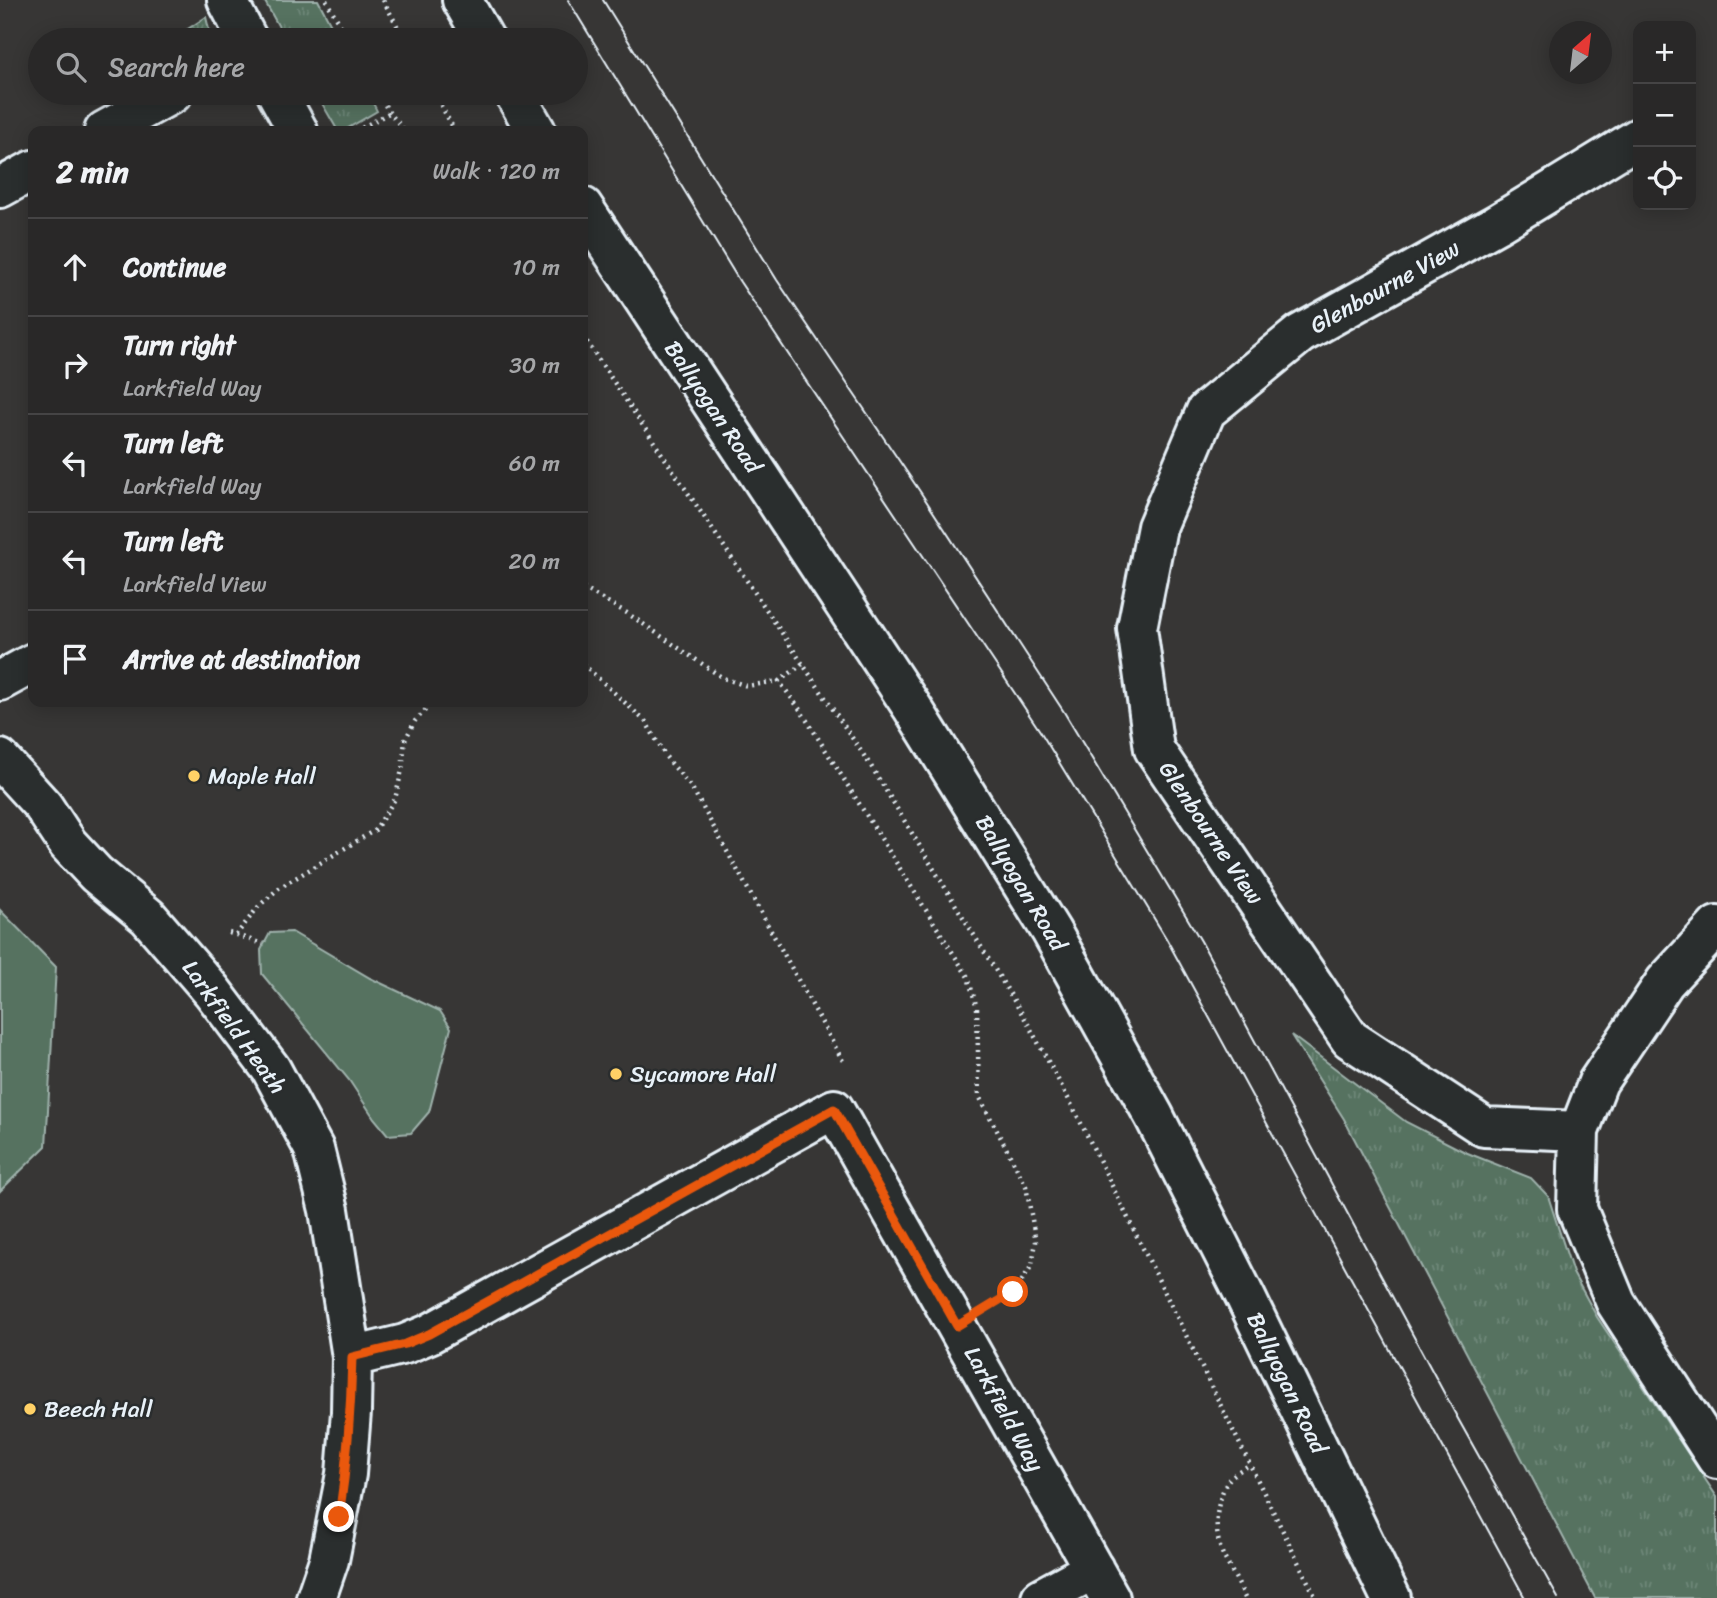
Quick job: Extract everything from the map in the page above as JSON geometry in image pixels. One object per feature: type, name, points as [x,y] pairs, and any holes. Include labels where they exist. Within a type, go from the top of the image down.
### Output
[{"type":"street","points":[[227,0],[242,28]]},
{"type":"street","points":[[462,0],[478,28]]},
{"type":"street","points":[[113,126],[151,105]]},
{"type":"street","points":[[284,105],[295,126]]},
{"type":"street","points":[[521,105],[533,126]]},
{"type":"street","name":"Glenbourne View","points":[[1579,1130],[1484,1127],[1350,1039],[1154,749],[1137,628],[1157,527],[1206,411],[1300,334],[1497,224],[1633,141]]},
{"type":"street","points":[[0,188],[28,173]]},
{"type":"street","name":"Ballyogan Road","points":[[588,215],[912,707],[1051,931],[1154,1116],[1246,1298],[1391,1598]]},
{"type":"street","points":[[0,681],[28,666]]},
{"type":"street","name":"Larkfield Heath","points":[[0,759],[43,806],[68,844],[96,874],[148,917],[212,991],[271,1069],[314,1149],[329,1210],[352,1357],[346,1474],[329,1560],[316,1598]]},
{"type":"street","points":[[1717,926],[1665,982],[1598,1082],[1579,1130],[1577,1209],[1616,1303],[1717,1459]]},
{"type":"street","points":[[352,1357],[405,1344],[429,1334],[834,1109]]},
{"type":"street","name":"Larkfield Way","points":[[834,1109],[1102,1583]]},
{"type":"street","points":[[1041,1598],[1102,1583]]},
{"type":"path","points":[[326,0],[342,28]]},
{"type":"path","points":[[383,0],[398,28]]},
{"type":"path","points":[[385,105],[401,126]]},
{"type":"path","points":[[441,105],[452,126]]},
{"type":"path","points":[[365,126],[389,113]]},
{"type":"path","points":[[588,343],[871,766],[1027,1022],[1076,1113],[1316,1598]]},
{"type":"path","points":[[588,591],[626,612],[723,678],[747,686],[779,681],[803,664]]},
{"type":"path","points":[[588,669],[646,722],[666,757],[692,788],[843,1060],[834,1109]]},
{"type":"path","points":[[779,681],[801,711],[968,977],[977,1008],[979,1096],[1026,1186],[1036,1242],[1032,1265],[1016,1290],[957,1326]]},
{"type":"path","points":[[236,935],[259,906],[279,888],[375,830],[396,799],[405,740],[415,721],[428,707]]},
{"type":"path","points":[[226,932],[263,944]]},
{"type":"path","points":[[1245,1598],[1225,1558],[1217,1532],[1218,1506],[1229,1479],[1250,1465]]},
{"type":"green space","points":[[264,0],[318,0],[333,28],[279,28]]},
{"type":"green space","points":[[206,17],[209,28],[189,28]]},
{"type":"green space","points":[[323,105],[374,105],[377,111],[352,126],[335,126]]},
{"type":"green space","points":[[0,910],[56,967],[46,1146],[0,1191]]},
{"type":"green space","points":[[292,932],[370,978],[440,1011],[451,1028],[429,1112],[411,1133],[388,1135],[349,1080],[262,974],[261,950],[270,933]]},
{"type":"green space","points":[[1291,1035],[1406,1122],[1465,1152],[1531,1178],[1548,1196],[1573,1273],[1597,1317],[1717,1497],[1717,1598],[1595,1598],[1344,1119]]},
{"type":"tram line","points":[[568,0],[585,28]]},
{"type":"tram line","points":[[603,0],[777,280],[1064,712],[1201,941],[1457,1417],[1558,1598]]},
{"type":"tram line","points":[[588,33],[740,282],[1040,731],[1166,938],[1525,1598]]},
{"type":"place","name":"Maple Hall","points":[[194,776]]},
{"type":"place","name":"Sycamore Hall","points":[[616,1074]]},
{"type":"place","name":"Beech Hall","points":[[30,1409]]},
{"type":"route","points":[[339,1517],[346,1474],[352,1357],[380,1352],[429,1334],[834,1109],[957,1326],[1013,1292]]}]
